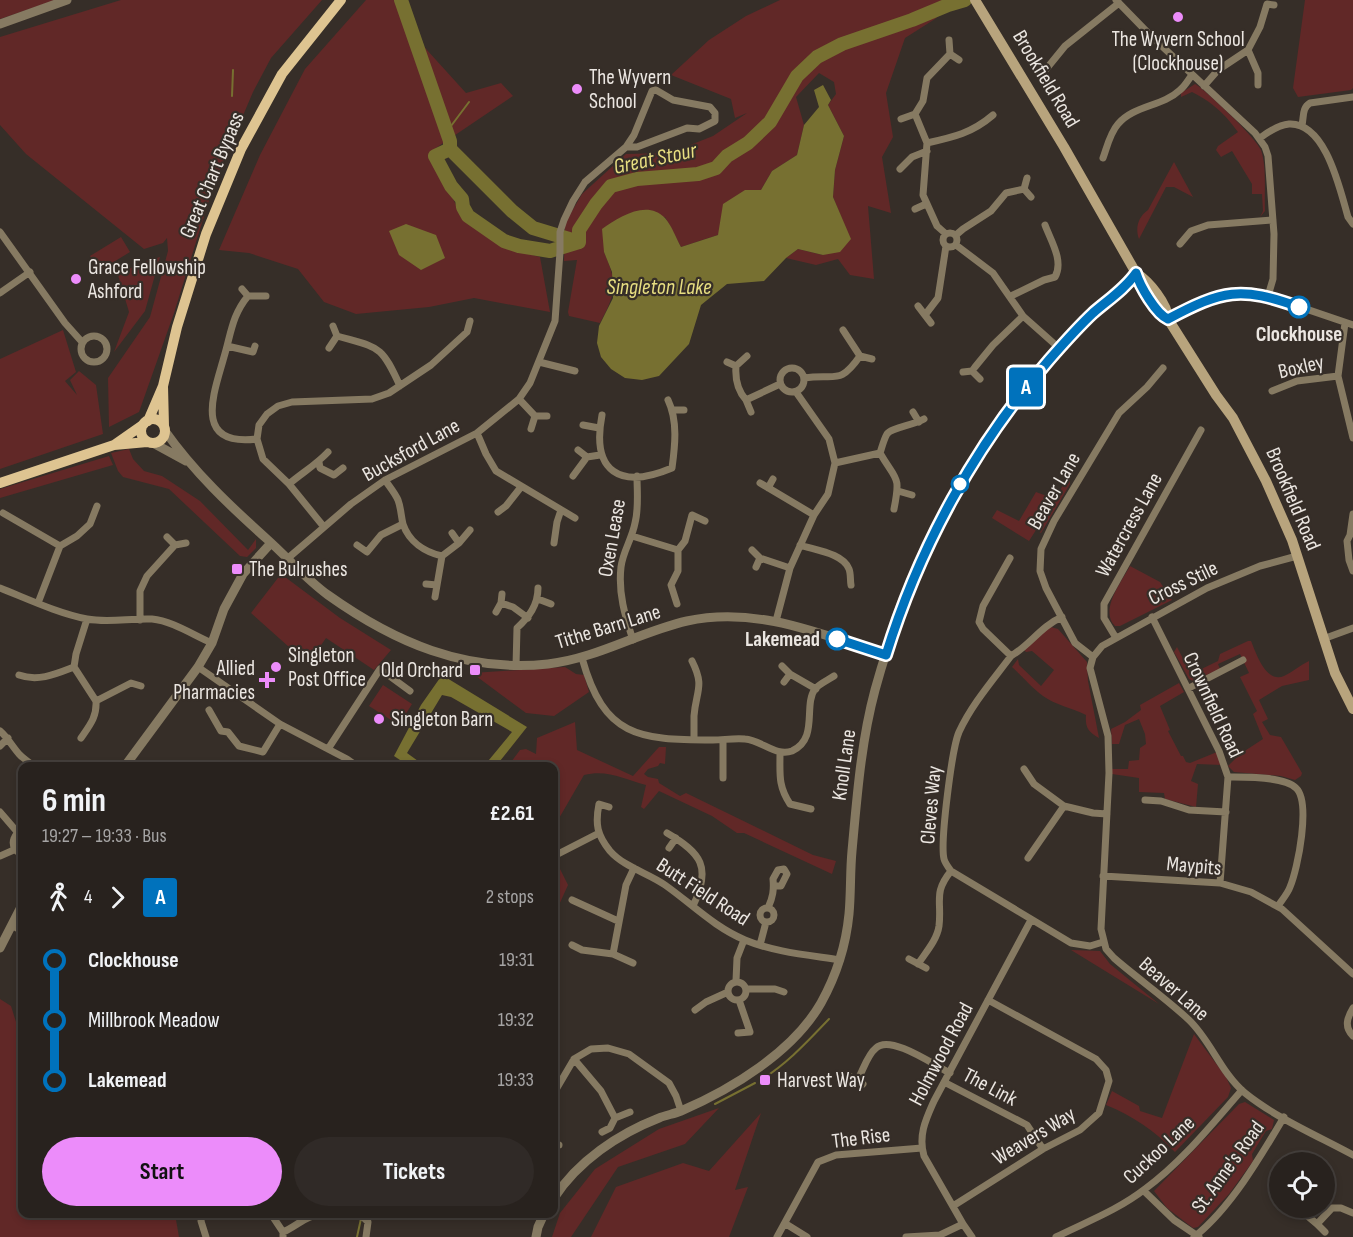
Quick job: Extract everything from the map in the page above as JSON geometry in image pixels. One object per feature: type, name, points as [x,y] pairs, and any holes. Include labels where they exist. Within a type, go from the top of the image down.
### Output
[{"type":"main road","name":"Great Chart Bypass","points":[[146,422],[163,386],[177,327],[206,234],[241,148],[282,74],[341,0]]},
{"type":"main road","name":"Brookfield Road","points":[[977,3],[1064,147],[1136,273],[1138,282],[1161,316],[1168,319],[1249,446],[1281,514],[1335,673],[1353,709]]},
{"type":"main road","name":"Great Chart Bypass","points":[[163,386],[164,429]]},
{"type":"main road","points":[[0,483],[114,445],[150,442],[163,438],[164,429],[159,421],[146,422],[114,445]]},
{"type":"main road","points":[[146,422],[141,434],[150,442]]},
{"type":"street","points":[[0,24],[67,0]]},
{"type":"street","points":[[1043,73],[1065,46],[1117,1],[1260,138],[1268,156],[1273,220],[1273,279],[1268,297]]},
{"type":"street","points":[[1204,86],[1223,66],[1248,50],[1260,27],[1267,4],[1274,4]]},
{"type":"street","points":[[901,118],[915,114],[922,101],[927,78],[950,54],[949,40]]},
{"type":"street","points":[[1248,50],[1258,73],[1258,85]]},
{"type":"street","points":[[950,54],[959,60]]},
{"type":"street","points":[[1103,158],[1116,126],[1123,119],[1132,112],[1175,94],[1192,75]]},
{"type":"street","name":"Bucksford Lane","points":[[287,559],[385,480],[477,433],[519,399],[530,383],[548,341],[556,314],[560,242],[573,201],[585,182],[626,147],[634,135],[652,91],[656,90],[673,100],[710,107],[715,113],[715,121],[707,126],[699,129],[687,128],[637,147],[626,147]]},
{"type":"street","points":[[1302,125],[1306,105],[1353,98]]},
{"type":"street","points":[[915,114],[927,142],[923,189],[927,204],[937,226],[946,234],[956,235]]},
{"type":"street","points":[[927,142],[962,136],[993,115]]},
{"type":"street","points":[[1260,138],[1278,127],[1288,124],[1302,125],[1316,138],[1330,162],[1348,217],[1353,224]]},
{"type":"street","points":[[900,169],[912,157],[927,152]]},
{"type":"street","points":[[1024,189],[1027,178]]},
{"type":"street","points":[[1024,189],[1031,197]]},
{"type":"street","points":[[956,235],[991,211],[1006,193],[1024,189]]},
{"type":"street","points":[[915,209],[927,204]]},
{"type":"street","points":[[1180,244],[1191,231],[1208,225],[1273,220]]},
{"type":"street","points":[[1011,297],[1044,280],[1055,277],[1058,272],[1059,261],[1045,225]]},
{"type":"street","points":[[0,232],[65,323],[82,342]]},
{"type":"street","points":[[925,315],[938,298],[946,246],[942,240],[946,234]]},
{"type":"street","points":[[956,235],[956,245]]},
{"type":"street","points":[[956,245],[993,273],[1023,316],[1059,348]]},
{"type":"street","points":[[946,246],[956,245]]},
{"type":"street","points":[[0,293],[30,272]]},
{"type":"street","name":"Knoll Lane","points":[[558,1193],[578,1169],[606,1147],[658,1119],[681,1111],[752,1072],[791,1042],[820,1005],[840,960],[849,913],[852,853],[867,727],[896,622],[970,466],[1012,405],[1059,348],[1092,314],[1128,285],[1136,273]]},
{"type":"street","points":[[242,289],[248,296],[266,296]]},
{"type":"street","points":[[1168,319],[1196,304],[1223,295],[1254,294],[1349,324]]},
{"type":"street","points":[[248,296],[237,309],[211,403],[213,420],[218,430],[227,437],[241,441],[256,439]]},
{"type":"street","points":[[918,306],[931,323]]},
{"type":"street","points":[[963,372],[972,371],[993,345],[1023,316]]},
{"type":"street","points":[[324,527],[289,484],[262,459],[256,439],[259,425],[267,414],[278,406],[300,402],[372,399],[389,393],[431,366],[467,332],[470,321]]},
{"type":"street","name":"Boxley","points":[[1349,324],[1338,376],[1353,438]]},
{"type":"street","points":[[333,326],[337,336]]},
{"type":"street","points":[[843,330],[860,356],[872,359]]},
{"type":"street","points":[[337,336],[377,348],[389,362],[400,386]]},
{"type":"street","points":[[329,348],[337,336]]},
{"type":"street","points":[[227,346],[254,352],[255,346]]},
{"type":"street","points":[[747,356],[736,366],[735,378],[751,412]]},
{"type":"street","points":[[804,378],[839,377],[850,370],[860,356]]},
{"type":"street","points":[[539,362],[575,371]]},
{"type":"street","points":[[727,362],[736,366]]},
{"type":"street","name":"Beaver Lane","points":[[1092,657],[1075,644],[1041,577],[1040,557],[1045,540],[1119,413],[1147,387],[1163,368]]},
{"type":"street","points":[[786,369],[797,369],[804,378],[804,384],[796,392],[786,392],[780,384],[779,378],[786,369]]},
{"type":"street","points":[[972,371],[980,379]]},
{"type":"street","name":"Boxley","points":[[1272,391],[1297,381],[1338,376]]},
{"type":"street","points":[[746,400],[780,384]]},
{"type":"street","points":[[776,621],[790,568],[814,515],[828,494],[835,463],[829,439],[796,392]]},
{"type":"street","points":[[519,399],[535,416],[547,416]]},
{"type":"street","name":"Oxen Lease","points":[[600,455],[609,468],[619,475],[658,474],[676,468],[673,410],[668,400]]},
{"type":"street","points":[[673,410],[684,410]]},
{"type":"street","points":[[880,453],[886,435],[891,430],[914,425],[922,420],[913,412]]},
{"type":"street","points":[[573,476],[586,457],[600,455],[599,428],[602,415]]},
{"type":"street","points":[[531,429],[535,416]]},
{"type":"street","points":[[583,425],[599,428]]},
{"type":"street","name":"Tithe Barn Lane","points":[[164,429],[188,462],[231,507],[327,594],[364,619],[402,640],[427,650],[484,663],[516,666],[548,664],[582,658],[687,621],[735,616],[795,625],[886,655]]},
{"type":"street","name":"Watercress Lane","points":[[1116,638],[1104,618],[1104,604],[1201,430]]},
{"type":"street","points":[[477,433],[496,471],[575,518]]},
{"type":"street","name":"Tithe Barn Lane","points":[[150,442],[188,462]]},
{"type":"street","points":[[578,450],[586,457]]},
{"type":"street","points":[[289,484],[309,467],[319,462],[328,452]]},
{"type":"street","points":[[835,463],[880,453]]},
{"type":"street","points":[[880,453],[897,477],[898,491],[894,509]]},
{"type":"street","points":[[319,462],[320,468],[334,475],[344,468]]},
{"type":"street","name":"Oxen Lease","points":[[633,640],[624,614],[620,581],[624,552],[632,536],[637,516],[637,476]]},
{"type":"street","points":[[768,488],[773,479]]},
{"type":"street","points":[[385,480],[398,499],[403,524],[409,536],[420,548],[442,556]]},
{"type":"street","points":[[760,483],[814,515]]},
{"type":"street","points":[[498,512],[506,506],[521,487]]},
{"type":"street","points":[[898,491],[912,495]]},
{"type":"street","points":[[38,603],[60,546],[77,536],[90,524],[97,506]]},
{"type":"street","points":[[554,543],[561,510]]},
{"type":"street","points":[[3,513],[60,546]]},
{"type":"street","points":[[1353,514],[1347,541],[1353,571]]},
{"type":"street","points":[[678,604],[671,585],[678,571],[678,550],[685,541],[692,515],[705,521]]},
{"type":"street","points":[[357,545],[367,552],[381,535],[403,524]]},
{"type":"street","points":[[435,597],[442,556],[459,543],[470,530]]},
{"type":"street","points":[[453,533],[459,543]]},
{"type":"street","points":[[632,536],[678,550]]},
{"type":"street","points":[[167,537],[176,545]]},
{"type":"street","points":[[140,620],[140,598],[144,580],[176,545],[186,543]]},
{"type":"street","points":[[129,762],[198,667],[212,643],[235,586],[271,543]]},
{"type":"street","points":[[800,545],[837,557],[846,563],[850,585]]},
{"type":"street","points":[[752,550],[760,558],[790,568]]},
{"type":"street","name":"Cross Stile","points":[[1092,657],[1102,646],[1207,588],[1260,566],[1297,556]]},
{"type":"street","points":[[756,567],[760,558]]},
{"type":"street","points":[[1010,558],[983,606],[979,622],[983,629],[1011,656]]},
{"type":"street","points":[[426,584],[437,585]]},
{"type":"street","points":[[0,588],[87,619],[107,621],[154,619],[212,643]]},
{"type":"street","points":[[516,666],[517,628],[528,618],[538,599],[538,588]]},
{"type":"street","points":[[496,612],[501,603],[502,594]]},
{"type":"street","points":[[538,599],[551,604]]},
{"type":"street","points":[[501,603],[513,607],[528,618]]},
{"type":"street","name":"Cleves Way","points":[[1062,617],[1044,627],[1011,656],[973,708],[954,746],[943,853],[951,871],[1071,943],[1090,946],[1103,942]]},
{"type":"street","name":"Crownfield Road","points":[[1152,617],[1219,751],[1228,777],[1220,883]]},
{"type":"street","points":[[81,738],[94,720],[97,711],[96,701],[74,668],[87,619]]},
{"type":"street","points":[[1323,639],[1353,628]]},
{"type":"street","points":[[1092,657],[1090,668],[1108,736],[1109,773],[1101,929],[1103,942]]},
{"type":"street","points":[[582,658],[595,696],[608,714],[634,732],[648,737],[694,740],[746,739],[780,753],[791,751],[804,740],[809,729],[813,694],[816,688],[834,676]]},
{"type":"street","points":[[1188,688],[1243,660]]},
{"type":"street","points":[[693,661],[699,675],[700,690],[694,714],[694,740]]},
{"type":"street","points":[[782,666],[790,674],[816,688]]},
{"type":"street","points":[[198,667],[280,724],[350,762]]},
{"type":"street","points":[[19,675],[30,679],[50,676],[74,668]]},
{"type":"street","points":[[328,749],[380,669],[410,691]]},
{"type":"street","points":[[784,682],[790,674]]},
{"type":"street","points":[[28,688],[30,679]]},
{"type":"street","points":[[96,701],[131,682],[141,686]]},
{"type":"street","points":[[209,710],[221,731],[228,732],[239,746],[263,752],[280,724]]},
{"type":"street","points":[[0,731],[8,738],[21,757],[29,762]]},
{"type":"street","points":[[0,746],[8,738]]},
{"type":"street","points":[[723,740],[723,778]]},
{"type":"street","points":[[780,753],[783,793],[790,804],[811,809]]},
{"type":"street","points":[[1024,769],[1034,784],[1064,806],[1107,814]]},
{"type":"street","points":[[1228,777],[1248,777],[1289,784],[1296,788],[1303,801],[1299,856],[1290,889],[1278,906]]},
{"type":"street","points":[[1145,800],[1161,801],[1189,810],[1226,812]]},
{"type":"street","points":[[558,854],[599,833],[596,820],[599,804],[609,807]]},
{"type":"street","points":[[1028,858],[1044,842],[1064,806]]},
{"type":"street","points":[[0,812],[18,830]]},
{"type":"street","points":[[667,832],[687,844],[695,853],[703,872],[703,882],[693,906]]},
{"type":"street","name":"Butt Field Road","points":[[599,833],[614,855],[664,884],[714,924],[744,940],[840,960]]},
{"type":"street","points":[[18,837],[14,842],[18,850]]},
{"type":"street","points":[[669,848],[676,838]]},
{"type":"street","points":[[0,856],[18,852]]},
{"type":"street","points":[[613,954],[626,885],[634,868]]},
{"type":"street","points":[[918,964],[937,933],[939,890],[951,871]]},
{"type":"street","name":"Maypits","points":[[1103,876],[1220,883],[1251,892],[1278,906],[1353,974]]},
{"type":"street","points":[[760,945],[766,922],[760,914],[762,910],[768,908],[774,886]]},
{"type":"street","points":[[572,900],[618,921]]},
{"type":"street","points":[[0,948],[18,914]]},
{"type":"street","name":"Holmwood Road","points":[[922,1148],[924,1120],[1032,920]]},
{"type":"street","points":[[13,926],[18,929]]},
{"type":"street","points":[[736,981],[737,958],[744,940]]},
{"type":"street","name":"Beaver Lane","points":[[1103,942],[1114,958],[1189,1020],[1242,1090],[1284,1117],[1353,1155]]},
{"type":"street","points":[[572,945],[582,951],[613,954],[633,963]]},
{"type":"street","points":[[909,959],[926,968]]},
{"type":"street","points":[[736,981],[747,988],[775,989],[784,992]]},
{"type":"street","points":[[736,981],[729,986],[728,992],[731,998],[740,1000]]},
{"type":"street","points":[[740,1000],[746,994],[747,988]]},
{"type":"street","points":[[695,1010],[728,992]]},
{"type":"street","points":[[740,1000],[750,1032]]},
{"type":"street","name":"Weavers Way","points":[[952,1206],[1043,1149],[1080,1130],[1100,1113],[1109,1081],[1106,1070],[1096,1059],[988,1000]]},
{"type":"street","points":[[1353,1008],[1347,1020],[1349,1032],[1353,1036]]},
{"type":"street","points":[[738,1033],[759,1032]]},
{"type":"street","points":[[857,1081],[876,1048],[884,1043],[895,1044],[950,1073]]},
{"type":"street","points":[[558,1079],[574,1059],[585,1052],[598,1047],[622,1050],[669,1083],[681,1111]]},
{"type":"street","points":[[574,1059],[601,1091],[615,1118]]},
{"type":"street","name":"The Link","points":[[944,1082],[1027,1125],[1043,1149]]},
{"type":"street","name":"Cuckoo Lane","points":[[1056,1237],[1124,1204],[1144,1191],[1180,1158],[1242,1090]]},
{"type":"street","points":[[602,1132],[610,1128],[615,1118],[630,1112]]},
{"type":"street","name":"St. Anne's Road","points":[[1196,1236],[1251,1171],[1284,1117]]},
{"type":"street","points":[[922,1148],[952,1206],[972,1237]]},
{"type":"street","name":"The Rise","points":[[777,1237],[818,1162],[836,1155],[922,1148]]},
{"type":"street","points":[[1144,1191],[1174,1220],[1196,1236]]},
{"type":"street","points":[[1317,1224],[1332,1208],[1341,1208],[1353,1213]]},
{"type":"street","points":[[201,1218],[208,1236]]},
{"type":"street","points":[[274,1218],[283,1235],[304,1218]]},
{"type":"street","points":[[364,1218],[368,1222],[366,1237]]},
{"type":"street","points":[[536,1237],[542,1218]]},
{"type":"street","points":[[1310,1218],[1325,1232]]},
{"type":"street","points":[[786,1224],[807,1237]]},
{"type":"street","points":[[906,1237],[940,1235],[963,1224]]},
{"type":"shaded area","points":[[0,0],[56,0],[0,19]]},
{"type":"shaded area","points":[[121,0],[322,0],[271,58],[253,92],[215,181],[174,313],[139,412],[109,427],[108,378],[150,317],[168,251],[167,238],[163,243],[144,249],[26,154],[0,125],[0,37]]},
{"type":"shaded area","points":[[366,0],[394,0],[410,40],[417,39],[466,93],[501,83],[513,96],[430,152],[466,221],[476,226],[502,247],[540,257],[550,312],[474,298],[429,307],[356,314],[324,302],[298,269],[249,253],[219,250],[260,155],[305,69]]},
{"type":"shaded area","points":[[780,0],[954,0],[935,19],[905,38],[886,93],[893,137],[882,157],[891,213],[868,206],[874,279],[850,275],[838,259],[816,265],[786,258],[798,249],[823,255],[850,239],[833,197],[835,170],[844,136],[828,105],[836,94],[834,82],[819,73],[796,97],[804,125],[797,155],[772,171],[761,190],[718,235],[681,247],[665,217],[604,252],[612,272],[613,288],[612,296],[600,323],[569,316],[577,260],[564,261],[565,223],[582,194],[626,154],[670,153],[713,136],[747,113],[735,118],[731,99],[671,75],[709,40],[746,16]]},
{"type":"shaded area","points":[[1305,0],[1353,0],[1353,88],[1351,90],[1298,97],[1293,88]]},
{"type":"shaded area","points":[[1195,84],[1231,115],[1261,150],[1265,172],[1265,211],[1260,217],[1263,211],[1262,194],[1252,194],[1252,184],[1232,151],[1221,157],[1216,150],[1218,146],[1238,132],[1212,104],[1199,96],[1192,92],[1181,97],[1181,93]]},
{"type":"shaded area","points":[[1174,162],[1193,197],[1174,187],[1166,187],[1139,239],[1137,227],[1140,219],[1148,210]]},
{"type":"shaded area","points":[[121,237],[130,252],[99,271],[90,256]]},
{"type":"shaded area","points":[[160,257],[145,311],[114,352],[129,312],[118,275],[140,263]]},
{"type":"shaded area","points":[[63,330],[76,372],[65,381],[77,395],[70,380],[79,371],[96,385],[103,434],[0,469],[0,359]]},
{"type":"shaded area","points":[[129,449],[133,459],[144,471],[162,476],[200,501],[248,550],[256,539],[256,548],[247,557],[240,556],[169,489],[123,477],[111,453]]},
{"type":"shaded area","points":[[109,456],[113,465],[0,498],[0,489]]},
{"type":"shaded area","points":[[1066,480],[1070,481],[1070,484],[1041,533],[1036,530],[1029,541],[992,518],[997,510],[1019,521],[1036,492],[1055,499]]},
{"type":"shaded area","points":[[1130,566],[1160,582],[1172,600],[1120,626],[1115,626],[1109,612],[1111,604]]},
{"type":"shaded area","points":[[281,574],[340,618],[391,650],[374,670],[326,638],[308,664],[251,613]]},
{"type":"shaded area","points":[[1051,627],[1058,629],[1087,662],[1088,681],[1099,738],[1088,729],[1086,715],[1048,699],[1012,667],[1018,659],[1019,665],[1041,686],[1054,670],[1032,651],[1024,650],[1044,630]]},
{"type":"shaded area","points":[[1251,641],[1263,666],[1272,676],[1284,676],[1309,661],[1309,680],[1282,686],[1259,700],[1268,719],[1262,722],[1270,735],[1281,737],[1302,773],[1295,780],[1281,776],[1234,772],[1228,766],[1240,754],[1263,739],[1253,714],[1257,711],[1240,677],[1249,673],[1240,654],[1218,664],[1220,669],[1193,681],[1189,679],[1174,652],[1177,647],[1191,674],[1218,661],[1220,654]]},
{"type":"shaded area","points":[[565,667],[576,674],[584,675],[589,692],[554,716],[526,713],[472,673]]},
{"type":"shaded area","points":[[1179,683],[1184,692],[1160,706],[1170,730],[1168,731],[1181,756],[1190,763],[1217,752],[1222,765],[1197,764],[1191,781],[1198,784],[1196,807],[1165,799],[1164,793],[1139,792],[1139,778],[1112,774],[1111,769],[1128,769],[1129,761],[1139,760],[1140,748],[1146,744],[1139,719],[1125,725],[1119,744],[1112,744],[1111,729],[1141,710],[1140,705]]},
{"type":"shaded area","points":[[383,685],[412,704],[399,725],[369,706]]},
{"type":"shaded area","points":[[575,722],[577,750],[633,776],[659,747],[666,747],[665,764],[660,763],[648,769],[644,774],[658,779],[659,783],[680,796],[686,793],[813,855],[836,861],[832,874],[744,833],[737,833],[712,816],[659,791],[644,809],[641,807],[646,785],[608,774],[584,775],[558,820],[558,762],[511,762],[520,750],[526,749],[536,754],[537,738]]},
{"type":"shaded area","points":[[558,865],[568,885],[558,907]]},
{"type":"shaded area","points":[[1071,950],[1100,951],[1110,964],[1159,1004]]},
{"type":"shaded area","points":[[0,999],[11,1006],[18,1028],[18,1218],[176,1218],[179,1237],[0,1237]]},
{"type":"shaded area","points":[[1194,1034],[1226,1077],[1231,1088],[1228,1097],[1175,1152],[1143,1125],[1106,1105],[1112,1091],[1139,1106],[1140,1111],[1162,1118]]},
{"type":"shaded area","points":[[1245,1102],[1274,1120],[1272,1129],[1266,1131],[1252,1154],[1253,1161],[1229,1194],[1198,1227],[1193,1228],[1167,1208],[1154,1191],[1239,1104]]},
{"type":"shaded area","points":[[719,1108],[685,1144],[618,1167],[571,1237],[552,1237],[560,1213],[595,1169],[659,1129]]},
{"type":"shaded area","points":[[761,1113],[735,1190],[748,1187],[729,1237],[591,1237],[616,1187],[683,1163],[709,1171]]},
{"type":"water","name":"Singleton Lake","points":[[823,85],[831,100],[828,105],[844,136],[835,170],[833,197],[851,239],[840,252],[823,255],[798,249],[764,281],[727,284],[701,305],[689,344],[659,376],[642,380],[625,378],[611,369],[601,357],[597,343],[599,326],[613,298],[612,272],[604,252],[602,229],[625,215],[650,210],[665,218],[681,247],[718,235],[723,204],[745,190],[761,190],[772,171],[797,155],[804,125],[819,107],[814,90]]},
{"type":"water","points":[[406,224],[436,235],[445,258],[421,270],[399,255],[389,231]]},
{"type":"water","points":[[442,675],[527,727],[499,762],[487,762],[512,732],[451,697],[442,695],[407,753],[419,762],[403,762],[394,756],[421,705]]},
{"type":"waterway","name":"Great Stour","points":[[401,0],[450,141],[450,149],[435,156],[451,186],[462,199],[468,216],[504,241],[550,251],[579,242],[579,230],[611,186],[637,179],[698,174],[716,168],[727,156],[748,143],[770,122],[797,76],[817,57],[842,44],[965,0]]},
{"type":"waterway","points":[[232,96],[233,70]]},
{"type":"waterway","points":[[450,141],[448,130],[469,102]]},
{"type":"waterway","points":[[450,149],[512,211],[533,228],[579,242]]},
{"type":"waterway","points":[[759,1081],[804,1045],[829,1019]]},
{"type":"waterway","points":[[715,1104],[755,1083]]},
{"type":"waterway","points":[[357,1237],[361,1218]]},
{"type":"bus line","name":"A","points":[[837,639],[886,655],[896,622],[947,508],[981,448],[1012,405],[1059,348],[1092,314],[1128,285],[1136,273],[1138,282],[1161,316],[1168,319],[1196,304],[1229,294],[1254,294],[1299,307]]},
{"type":"place","name":"The Wyvern School (Clockhouse)","points":[[1178,17]]},
{"type":"place","name":"The Wyvern School","points":[[577,89]]},
{"type":"place","name":"Grace Fellowship Ashford","points":[[76,279]]},
{"type":"place","name":"Clockhouse","points":[[1299,307]]},
{"type":"place","name":"The Bulrushes","points":[[237,569]]},
{"type":"place","name":"Lakemead","points":[[837,639]]},
{"type":"place","name":"Singleton Post Office","points":[[276,667]]},
{"type":"place","name":"Old Orchard","points":[[475,670]]},
{"type":"place","name":"Allied Pharmacies","points":[[267,680]]},
{"type":"place","name":"Singleton Barn","points":[[379,719]]},
{"type":"place","name":"Harvest Way","points":[[765,1080]]}]
